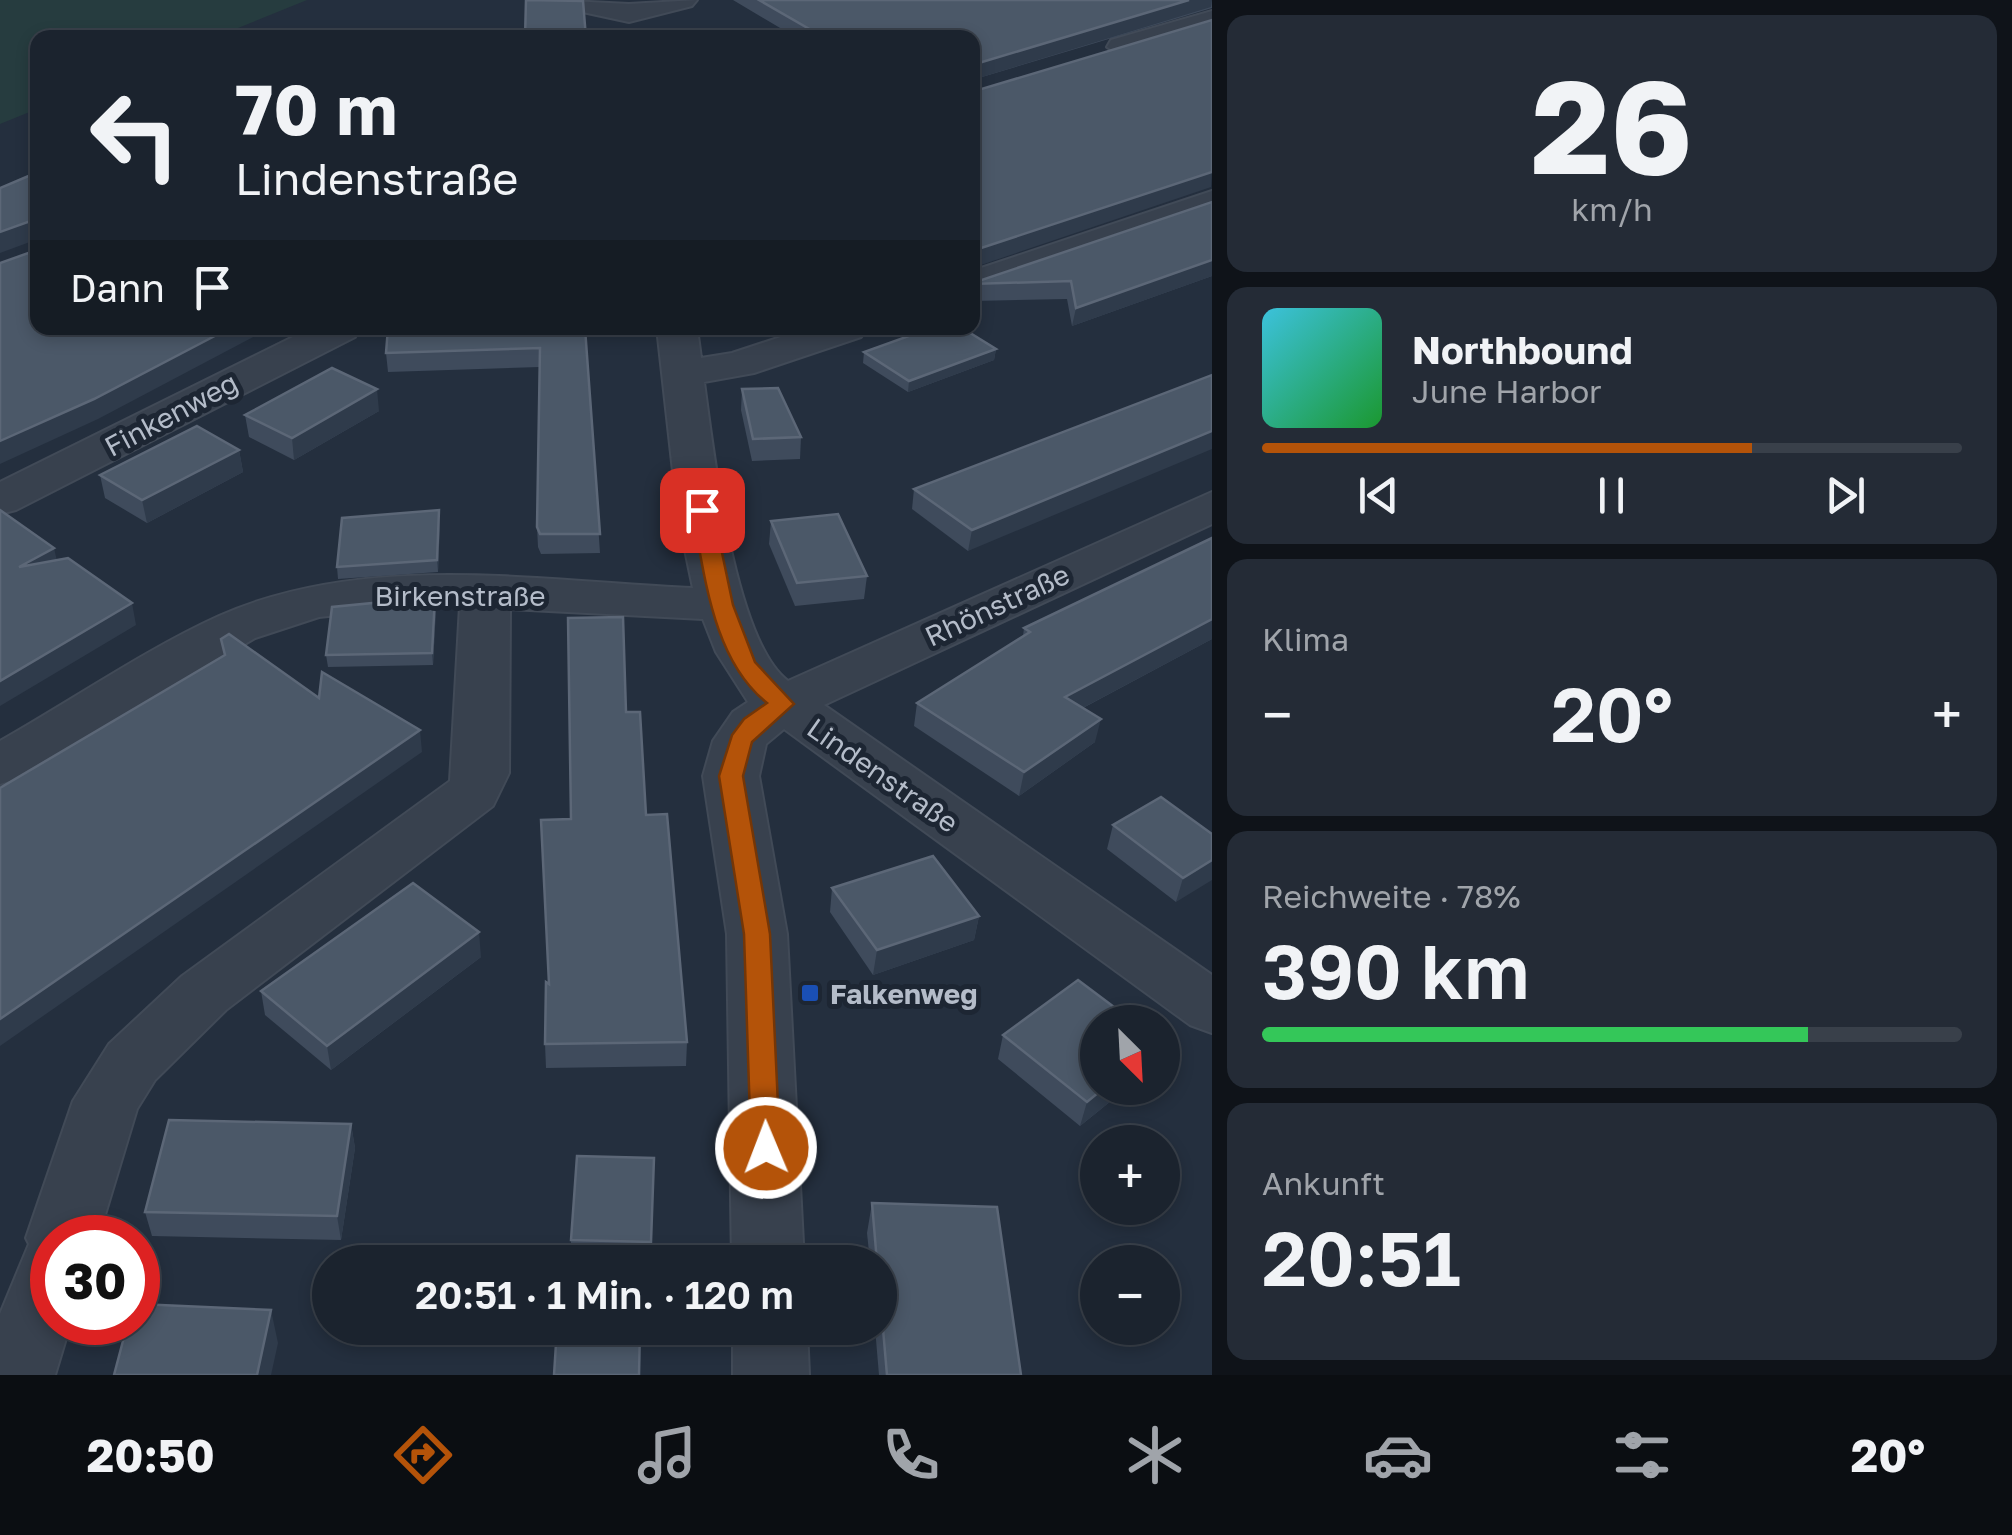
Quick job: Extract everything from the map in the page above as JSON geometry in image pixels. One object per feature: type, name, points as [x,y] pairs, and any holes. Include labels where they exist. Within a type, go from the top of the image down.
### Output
[{"type":"street","points":[[564,0],[634,26],[682,0]]},
{"type":"street","points":[[1101,54],[1212,20]]},
{"type":"street","points":[[980,281],[1212,202]]},
{"type":"street","name":"Finkenweg","points":[[0,500],[328,335]]},
{"type":"street","points":[[680,350],[739,364],[826,335]]},
{"type":"street","name":"Lindenstraße","points":[[680,350],[708,544],[722,605],[744,663],[763,688],[1212,1008]]},
{"type":"street","name":"Rhönstraße","points":[[767,1245],[757,934],[731,776],[740,741],[752,725],[782,704],[1212,506]]},
{"type":"street","points":[[69,1215],[106,1102],[132,1062],[204,993],[473,792],[481,773],[485,592]]},
{"type":"street","name":"Birkenstraße","points":[[0,765],[237,627],[351,596],[485,592],[722,605]]},
{"type":"street","points":[[770,1345],[771,1375]]},
{"type":"green space","points":[[0,0],[307,0],[233,30],[30,30],[30,112],[0,124]]},
{"type":"building","points":[[526,0],[583,1],[585,30],[525,30]]},
{"type":"building","points":[[759,0],[1189,0],[980,63],[980,30],[811,30]]},
{"type":"building","points":[[1212,20],[1212,172],[980,248],[980,90]]},
{"type":"building","points":[[30,175],[30,221],[0,232],[0,188]]},
{"type":"building","points":[[1212,202],[1212,260],[1076,308],[1071,281],[980,284]]},
{"type":"building","points":[[30,252],[30,335],[217,335],[94,399],[0,441],[0,263]]},
{"type":"building","points":[[387,335],[586,335],[600,534],[540,534],[537,527],[540,348],[386,353]]},
{"type":"building","points":[[911,335],[973,335],[996,349],[909,381],[864,352]]},
{"type":"building","points":[[332,368],[377,389],[292,438],[245,415]]},
{"type":"building","points":[[1212,375],[1212,431],[972,530],[914,489]]},
{"type":"building","points":[[778,388],[801,437],[753,439],[742,389]]},
{"type":"building","points":[[197,426],[239,450],[142,500],[100,475]]},
{"type":"building","points":[[0,510],[54,548],[19,567],[68,558],[132,603],[0,681]]},
{"type":"building","points":[[439,510],[437,560],[337,567],[342,518]]},
{"type":"building","points":[[838,514],[867,576],[797,583],[771,521]]},
{"type":"building","points":[[1212,538],[1212,619],[1065,697],[1101,719],[1024,772],[917,703],[1030,632],[1024,628]]},
{"type":"building","points":[[435,597],[432,653],[326,655],[332,607]]},
{"type":"building","points":[[623,617],[626,712],[640,712],[646,815],[667,814],[687,1042],[545,1044],[546,982],[549,984],[541,820],[571,819],[568,618]]},
{"type":"building","points":[[229,634],[319,698],[322,672],[420,730],[0,1019],[0,788],[225,655],[221,639]]},
{"type":"building","points":[[1161,797],[1212,834],[1212,860],[1183,878],[1113,825]]},
{"type":"building","points":[[933,856],[979,916],[877,950],[832,888]]},
{"type":"building","points":[[413,883],[479,932],[327,1046],[261,991]]},
{"type":"building","points":[[1078,980],[1111,1005],[1080,1005],[1080,1096],[1003,1035]]},
{"type":"building","points":[[169,1120],[351,1124],[337,1216],[145,1212]]},
{"type":"building","points":[[577,1156],[654,1158],[651,1242],[571,1240]]},
{"type":"building","points":[[872,1203],[997,1207],[1021,1375],[887,1375],[884,1345],[897,1345],[897,1245],[876,1245]]},
{"type":"building","points":[[160,1305],[271,1310],[257,1375],[114,1375],[122,1345],[160,1345]]},
{"type":"building","points":[[556,1345],[640,1345],[639,1375],[554,1375]]},
{"type":"place","name":"Falkenweg","points":[[810,993]]},
{"type":"route","points":[[702,510],[722,605],[744,663],[763,688],[782,704],[752,725],[740,741],[731,776],[757,934],[766,1148]]}]
